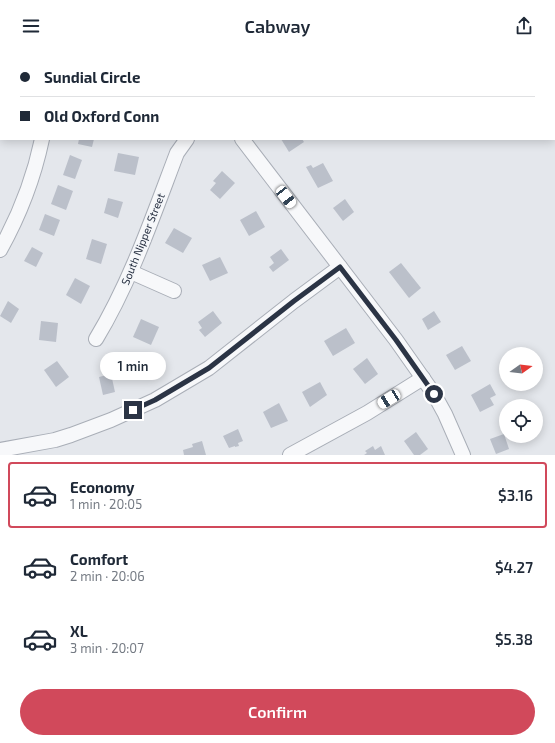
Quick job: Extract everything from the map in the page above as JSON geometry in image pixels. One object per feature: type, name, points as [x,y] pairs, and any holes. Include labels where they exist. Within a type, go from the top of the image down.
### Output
[{"type":"street","points":[[0,250],[24,198],[42,140]]},
{"type":"street","name":"South Nipper Street","points":[[96,339],[131,272],[177,153],[186,140]]},
{"type":"street","points":[[243,140],[396,340],[423,378],[445,414],[463,455]]},
{"type":"street","points":[[0,450],[55,440],[71,435],[111,420],[155,400],[209,368],[340,267]]},
{"type":"street","points":[[131,272],[174,291]]},
{"type":"street","points":[[290,455],[367,413],[423,378]]},
{"type":"building","points":[[79,140],[94,140],[92,147],[78,144]]},
{"type":"building","points":[[282,140],[303,140],[304,142],[289,152]]},
{"type":"building","points":[[118,153],[139,157],[135,175],[114,171]]},
{"type":"building","points":[[70,155],[82,160],[75,179],[63,175]]},
{"type":"building","points":[[323,163],[333,181],[318,188],[306,167],[311,165],[313,168]]},
{"type":"building","points":[[222,171],[235,183],[220,199],[210,190],[216,183],[213,181]]},
{"type":"building","points":[[58,185],[73,191],[66,210],[51,204]]},
{"type":"building","points":[[108,198],[123,202],[118,218],[104,213]]},
{"type":"building","points":[[345,199],[354,212],[343,221],[333,208]]},
{"type":"building","points":[[256,211],[265,227],[249,236],[240,220]]},
{"type":"building","points":[[45,214],[60,220],[54,236],[39,230]]},
{"type":"building","points":[[174,228],[192,238],[183,253],[165,243]]},
{"type":"building","points":[[92,239],[107,244],[101,264],[86,259]]},
{"type":"building","points":[[32,247],[43,253],[36,267],[24,261]]},
{"type":"building","points":[[281,249],[289,260],[273,272],[269,267],[274,263],[270,257]]},
{"type":"building","points":[[220,257],[228,273],[210,281],[202,265]]},
{"type":"building","points":[[401,263],[421,288],[409,298],[389,272]]},
{"type":"building","points":[[75,278],[90,286],[81,304],[66,295]]},
{"type":"building","points":[[8,301],[19,309],[11,323],[0,316]]},
{"type":"building","points":[[213,311],[222,323],[205,337],[199,330],[202,328],[198,322]]},
{"type":"building","points":[[434,311],[441,322],[428,330],[422,319]]},
{"type":"building","points":[[141,319],[159,327],[151,345],[133,337]]},
{"type":"building","points":[[41,321],[58,323],[56,342],[39,340]]},
{"type":"building","points":[[346,328],[355,343],[333,356],[324,341]]},
{"type":"building","points":[[462,346],[471,361],[455,370],[446,355]]},
{"type":"building","points":[[367,358],[378,374],[365,384],[353,369]]},
{"type":"building","points":[[57,361],[69,377],[56,387],[44,370]]},
{"type":"building","points":[[111,374],[115,392],[103,395],[99,377]]},
{"type":"building","points":[[320,382],[327,395],[310,407],[302,392]]},
{"type":"building","points":[[490,384],[496,395],[490,398],[494,405],[480,412],[471,395]]},
{"type":"building","points":[[279,403],[288,421],[271,428],[263,412]]},
{"type":"building","points":[[238,429],[243,441],[238,443],[239,446],[229,448],[223,436]]},
{"type":"building","points":[[416,432],[428,449],[420,455],[414,455],[404,441]]},
{"type":"building","points":[[499,436],[499,443],[507,443],[509,449],[496,454],[490,439]]},
{"type":"building","points":[[202,441],[206,455],[184,455],[183,450],[193,447],[192,444]]},
{"type":"building","points":[[373,446],[375,450],[381,446],[385,455],[364,455],[367,453],[365,451]]},
{"type":"route","points":[[133,410],[155,400],[209,368],[340,267],[396,340],[434,394]]}]
